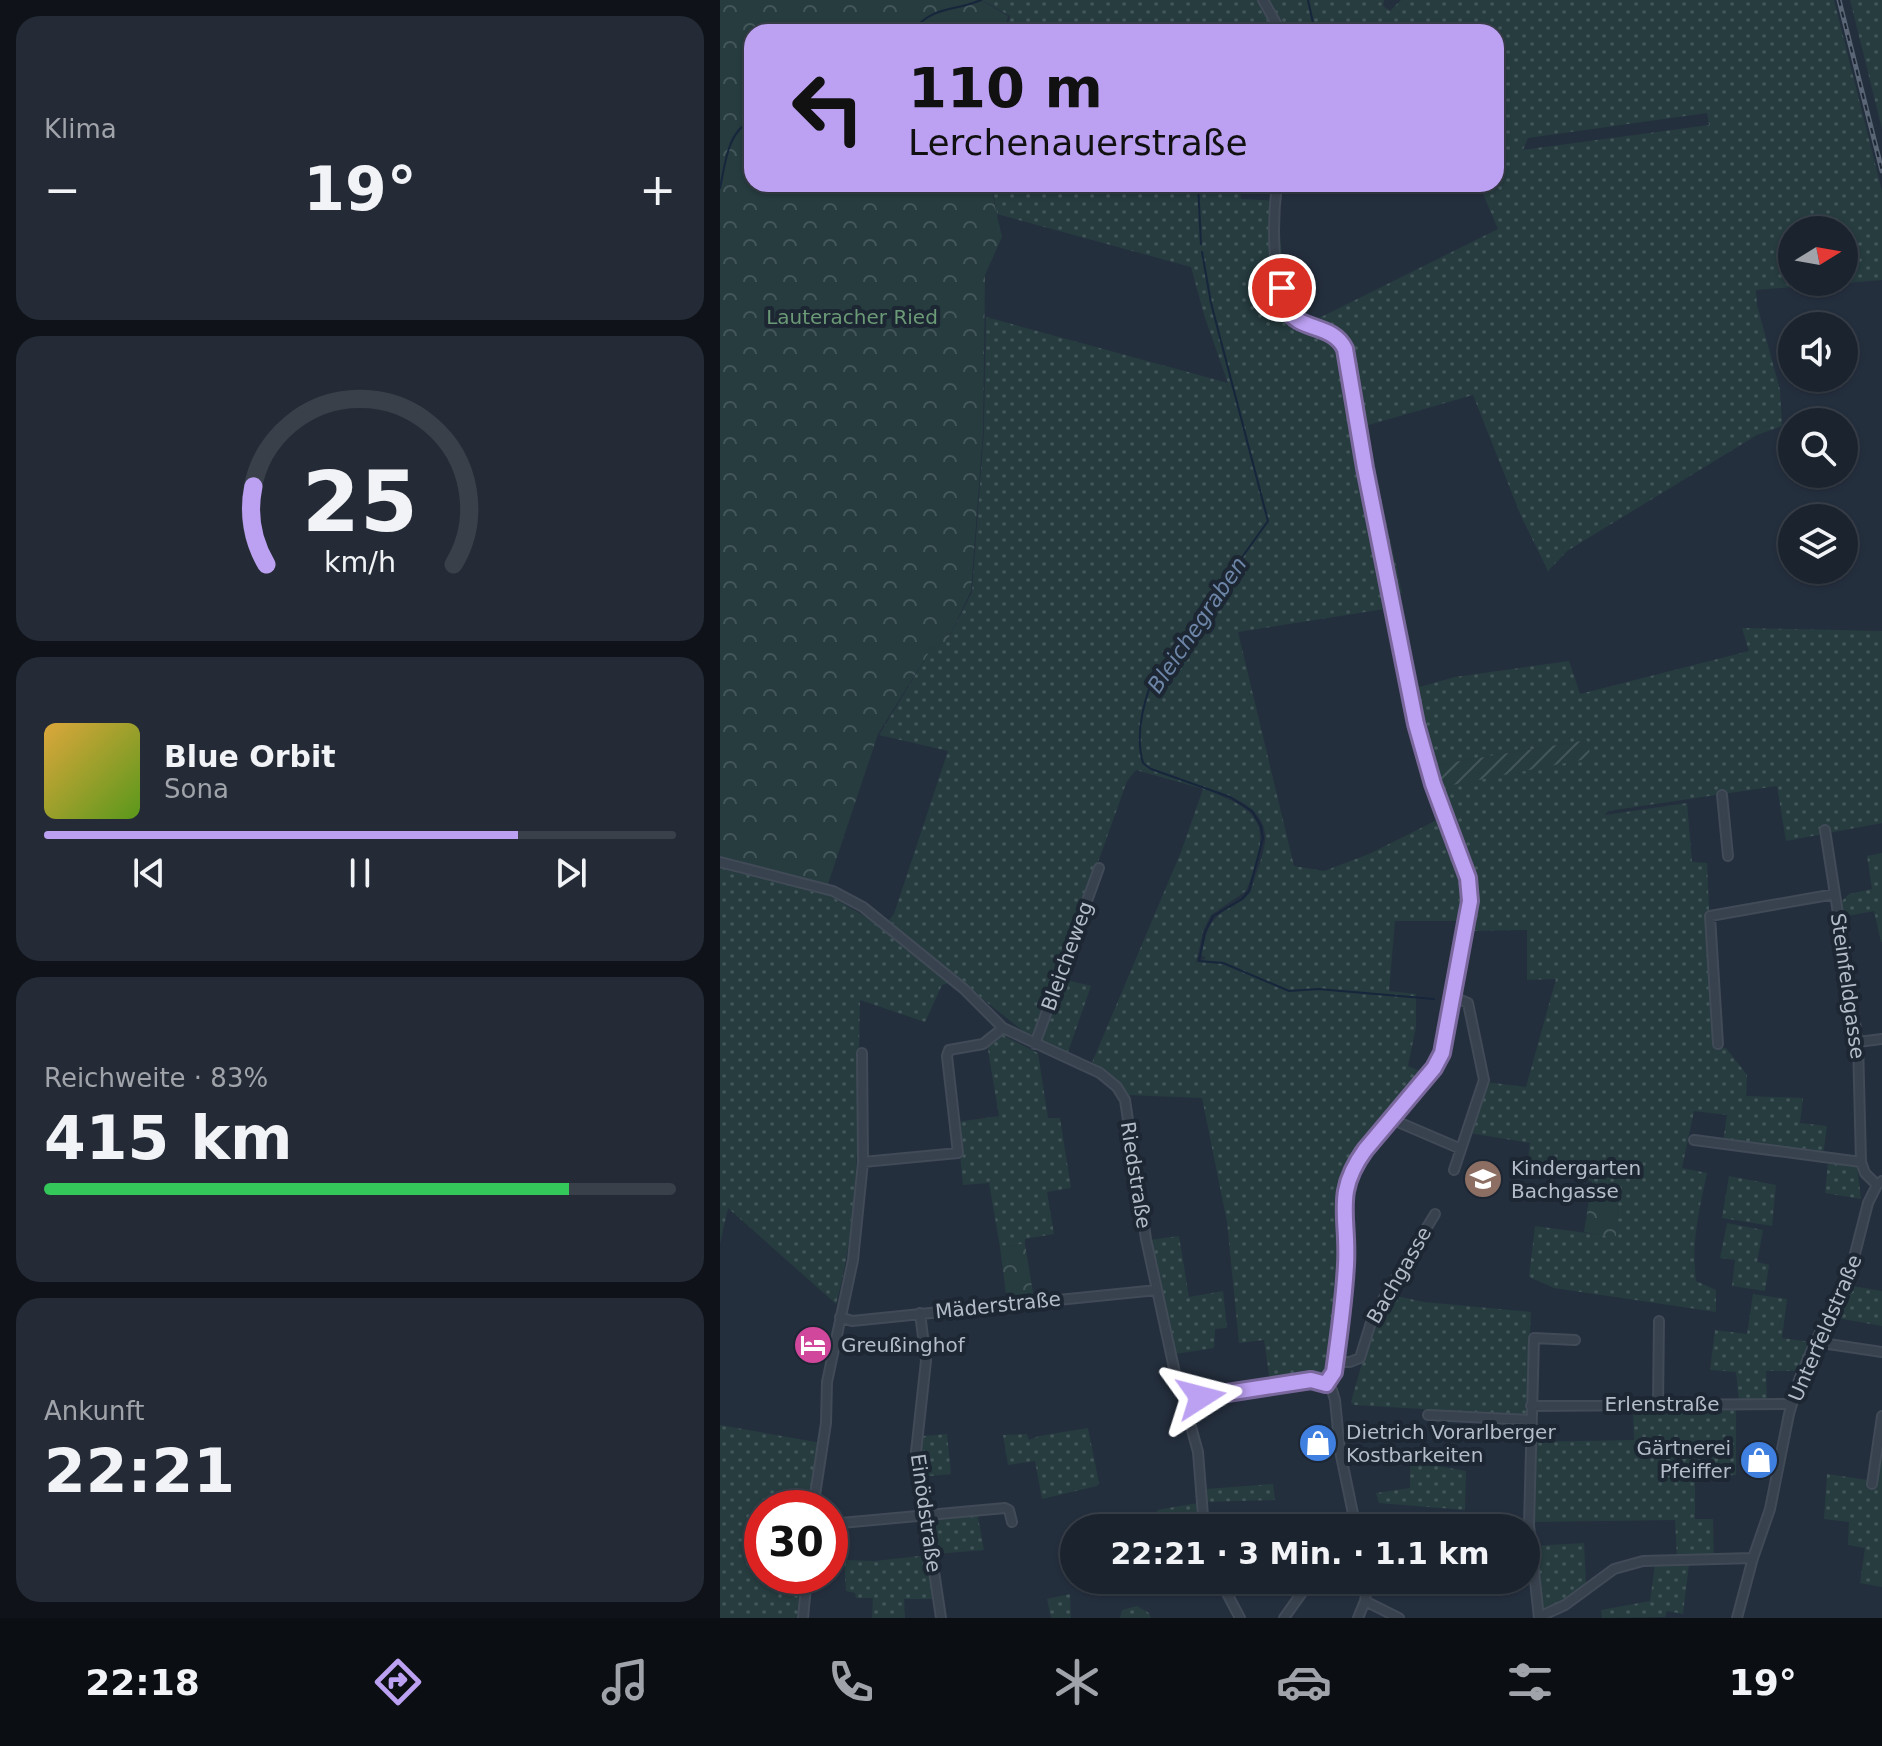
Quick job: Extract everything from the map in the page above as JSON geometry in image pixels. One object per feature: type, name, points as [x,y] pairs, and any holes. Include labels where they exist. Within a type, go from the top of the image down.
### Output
[{"type":"street","points":[[1263,0],[1276,24]]},
{"type":"street","points":[[1276,192],[1272,243],[1286,308],[1304,323],[1334,334],[1345,349],[1365,468],[1416,724],[1433,784],[1468,878],[1470,901],[1442,1053],[1434,1068],[1354,1164],[1346,1185],[1343,1217],[1346,1263],[1334,1372],[1326,1384]]},
{"type":"street","points":[[1722,795],[1728,856]]},
{"type":"street","name":"Steinfeldgasse","points":[[1825,830],[1858,1042],[1861,1162]]},
{"type":"street","name":"Riedstraße","points":[[720,862],[833,891],[863,907],[964,989],[1003,1028],[1100,1073],[1117,1087],[1125,1100],[1146,1239],[1177,1382],[1182,1392],[1188,1395],[1184,1401],[1201,1472],[1203,1514]]},
{"type":"street","name":"Bleicheweg","points":[[1035,1044],[1099,868]]},
{"type":"street","points":[[1718,1044],[1710,916],[1835,894]]},
{"type":"street","points":[[1454,997],[1468,1003],[1484,1080],[1454,1170]]},
{"type":"street","points":[[863,1162],[958,1153],[947,1056],[949,1050],[983,1044],[1003,1028]]},
{"type":"street","points":[[1858,1042],[1882,1039]]},
{"type":"street","points":[[816,1490],[826,1423],[827,1382],[853,1260],[863,1162],[862,1053]]},
{"type":"street","points":[[1391,1119],[1461,1149]]},
{"type":"street","points":[[1694,1140],[1861,1162],[1865,1173],[1879,1183]]},
{"type":"street","name":"Unterfeldstraße","points":[[1737,1618],[1770,1509],[1792,1404],[1815,1342],[1848,1281],[1868,1203],[1879,1183]]},
{"type":"street","name":"Bachgasse","points":[[1335,1362],[1360,1358],[1373,1316],[1435,1214]]},
{"type":"street","name":"Mäderstraße","points":[[840,1317],[852,1321],[1157,1290]]},
{"type":"street","name":"Einödstraße","points":[[920,1313],[926,1361],[916,1452],[941,1618]]},
{"type":"street","points":[[1658,1403],[1659,1321]]},
{"type":"street","points":[[1575,1340],[1534,1338],[1529,1544],[1539,1617],[1565,1605],[1614,1569],[1643,1561],[1753,1558]]},
{"type":"street","points":[[1815,1342],[1882,1352]]},
{"type":"street","points":[[1188,1395],[1201,1397],[1311,1380],[1326,1384],[1335,1400],[1351,1514]]},
{"type":"street","name":"Erlenstraße","points":[[1531,1406],[1792,1404]]},
{"type":"street","points":[[1428,1415],[1530,1420]]},
{"type":"street","points":[[1872,1484],[1882,1416]]},
{"type":"street","points":[[848,1522],[1005,1508],[1009,1510],[1012,1522]]},
{"type":"street","points":[[803,1618],[805,1594]]},
{"type":"street","points":[[1227,1594],[1240,1618]]},
{"type":"street","points":[[1284,1618],[1301,1594]]},
{"type":"street","points":[[1358,1618],[1366,1594]]},
{"type":"street","points":[[1365,1601],[1399,1618]]},
{"type":"green space","name":"Lauteracher Ried","points":[[720,0],[981,0],[1008,16],[1006,24],[744,24],[744,192],[992,192],[1002,237],[985,275],[983,431],[971,591],[947,641],[933,646],[878,734],[827,887],[720,864]]},
{"type":"green space","points":[[982,0],[1384,0],[1383,6],[1390,11],[1401,0],[1834,0],[1882,191],[1882,280],[1858,282],[1858,216],[1778,216],[1778,288],[1756,290],[1757,305],[1780,392],[1778,427],[1757,435],[1567,551],[1548,571],[1521,516],[1473,395],[1365,426],[1402,593],[1388,594],[1391,608],[1238,632],[1294,866],[1324,871],[1369,854],[1445,816],[1437,788],[1587,740],[1430,766],[1417,743],[1405,691],[1455,677],[1569,661],[1580,694],[1749,651],[1742,628],[1882,631],[1882,823],[1786,841],[1777,786],[1608,811],[1605,815],[1687,803],[1692,862],[1707,863],[1715,1048],[1726,1048],[1747,1075],[1746,1096],[1803,1098],[1800,1123],[1827,1126],[1823,1155],[1723,1142],[1727,1115],[1694,1111],[1682,1168],[1707,1173],[1694,1253],[1696,1281],[1716,1290],[1716,1312],[1554,1288],[1529,1277],[1535,1226],[1616,1237],[1619,1186],[1527,1169],[1530,1143],[1469,1133],[1486,1082],[1526,1087],[1556,979],[1527,980],[1527,930],[1467,931],[1464,921],[1395,921],[1389,991],[1416,994],[1416,1027],[1408,1066],[1425,1073],[1350,1170],[1340,1204],[1344,1261],[1328,1375],[1270,1382],[1264,1340],[1239,1343],[1227,1222],[1202,1098],[1127,1095],[1111,1076],[1091,1065],[1181,852],[1203,789],[1136,770],[1127,781],[1037,1033],[1028,1035],[959,980],[942,985],[925,1022],[860,1000],[855,1191],[845,1267],[836,1304],[728,1208],[720,1244],[720,867],[825,893],[883,927],[894,914],[948,751],[879,735],[933,646],[947,641],[972,592],[984,430],[986,317],[1228,383],[1191,267],[997,214],[993,192],[1240,192],[1241,199],[1281,201],[1282,256],[1288,288],[1296,308],[1319,318],[1498,229],[1482,192],[1504,192],[1504,24],[1008,24],[1010,16]],"holes":[[[1707,113],[1709,125],[1523,150],[1528,138]],[[1210,790],[1229,796],[1256,813],[1265,831],[1263,854],[1251,891],[1212,923],[1201,955],[1206,958],[1196,963],[1203,931],[1211,915],[1246,891],[1259,850],[1256,820],[1240,805]]]},
{"type":"green space","points":[[1850,0],[1882,0],[1882,129]]},
{"type":"green space","points":[[1587,740],[1591,758],[1437,788],[1430,766]]},
{"type":"green space","points":[[1882,853],[1881,942],[1874,911],[1842,917],[1840,903],[1849,894],[1872,889],[1867,856]]},
{"type":"green space","points":[[1063,979],[1091,986],[1067,1055],[1042,1044],[1041,1039]]},
{"type":"green space","points":[[1000,1034],[1038,1053],[1048,1118],[1060,1118],[1071,1188],[1047,1192],[1054,1234],[1025,1239],[1025,1244],[1000,1247],[989,1183],[963,1185],[957,1122],[999,1116],[987,1044]]},
{"type":"green space","points":[[1828,1163],[1857,1166],[1861,1199],[1825,1193]]},
{"type":"green space","points":[[1729,1176],[1776,1185],[1772,1226],[1722,1218]]},
{"type":"green space","points":[[1592,1181],[1619,1186],[1616,1238],[1584,1232]]},
{"type":"green space","points":[[1727,1223],[1763,1230],[1757,1262],[1769,1265],[1765,1291],[1732,1286],[1735,1260],[1720,1258]]},
{"type":"green space","points":[[1179,1236],[1189,1297],[1223,1291],[1227,1328],[1215,1329],[1214,1348],[1175,1354],[1150,1240]]},
{"type":"green space","points":[[1025,1244],[1034,1299],[1007,1302],[1000,1247]]},
{"type":"green space","points":[[1852,1286],[1882,1291],[1882,1326],[1837,1318]]},
{"type":"green space","points":[[1753,1294],[1787,1299],[1782,1338],[1811,1342],[1798,1371],[1766,1371],[1767,1402],[1739,1402],[1736,1372],[1710,1370],[1715,1330],[1747,1334]]},
{"type":"green space","points":[[1387,1297],[1424,1302],[1531,1312],[1526,1417],[1435,1414],[1423,1409],[1354,1405],[1351,1402],[1371,1331]]},
{"type":"green space","points":[[1736,1408],[1736,1475],[1711,1476],[1710,1480],[1695,1481],[1695,1519],[1713,1519],[1714,1557],[1677,1557],[1675,1520],[1540,1522],[1540,1514],[1533,1514],[1533,1442],[1634,1440],[1633,1409]]},
{"type":"green space","points":[[720,1425],[821,1443],[814,1490],[744,1490],[744,1594],[804,1594],[802,1618],[720,1618]]},
{"type":"green space","points":[[1088,1428],[1099,1483],[1097,1486],[1042,1499],[1035,1461],[1008,1465],[1003,1435],[1027,1434],[1029,1440]]},
{"type":"green space","points":[[1882,1432],[1882,1587],[1860,1583],[1865,1548],[1848,1545],[1849,1522],[1824,1519],[1827,1474],[1875,1481]]},
{"type":"green space","points":[[947,1434],[951,1474],[920,1477],[918,1441],[922,1436]]},
{"type":"green space","points":[[1410,1461],[1466,1471],[1465,1510],[1379,1503],[1376,1493],[1410,1488]]},
{"type":"green space","points":[[1273,1484],[1275,1500],[1206,1502],[1206,1489]]},
{"type":"green space","points":[[1198,1503],[1199,1514],[1157,1514],[1157,1510]]},
{"type":"green space","points":[[977,1512],[984,1550],[935,1554],[929,1524],[931,1520]]},
{"type":"green space","points":[[1584,1543],[1586,1584],[1566,1601],[1542,1613],[1539,1594],[1540,1546]]},
{"type":"green space","points":[[928,1555],[935,1599],[904,1599],[905,1618],[872,1618],[873,1598],[856,1598],[855,1593],[848,1591],[848,1560],[875,1561]]},
{"type":"green space","points":[[1655,1564],[1689,1564],[1683,1614],[1667,1611],[1665,1617],[1602,1618],[1601,1610],[1650,1601]]},
{"type":"green space","points":[[1070,1594],[1071,1618],[1051,1618],[1047,1599]]},
{"type":"green space","points":[[1137,1606],[1149,1613],[1151,1618],[1120,1618],[1122,1610]]},
{"type":"waterway","points":[[919,24],[935,14],[981,0]]},
{"type":"waterway","points":[[1308,0],[1313,24]]},
{"type":"waterway","points":[[720,188],[732,140],[744,126]]},
{"type":"waterway","name":"Bleichegraben","points":[[1198,192],[1201,244]]},
{"type":"waterway","name":"Bleichegraben","points":[[1202,252],[1211,303],[1268,521],[1150,686],[1142,714],[1140,744],[1143,763],[1151,769],[1230,797],[1252,811],[1261,826],[1263,838],[1249,891],[1242,899],[1213,916],[1205,932],[1199,961],[1223,963],[1289,991],[1318,989],[1434,999]]},
{"type":"railway","points":[[1839,0],[1882,171]]},
{"type":"place","name":"Kindergarten Bachgasse","points":[[1483,1179]]},
{"type":"place","name":"Greußinghof","points":[[813,1345]]},
{"type":"place","name":"Dietrich Vorarlberger Kostbarkeiten","points":[[1318,1443]]},
{"type":"place","name":"Gärtnerei Pfeiffer","points":[[1759,1460]]},
{"type":"route","points":[[1201,1397],[1311,1380],[1326,1384],[1334,1372],[1346,1263],[1343,1217],[1346,1185],[1354,1164],[1434,1068],[1442,1053],[1470,901],[1468,878],[1443,814],[1416,724],[1365,468],[1345,349],[1334,334],[1294,316],[1286,308],[1282,288]]}]
